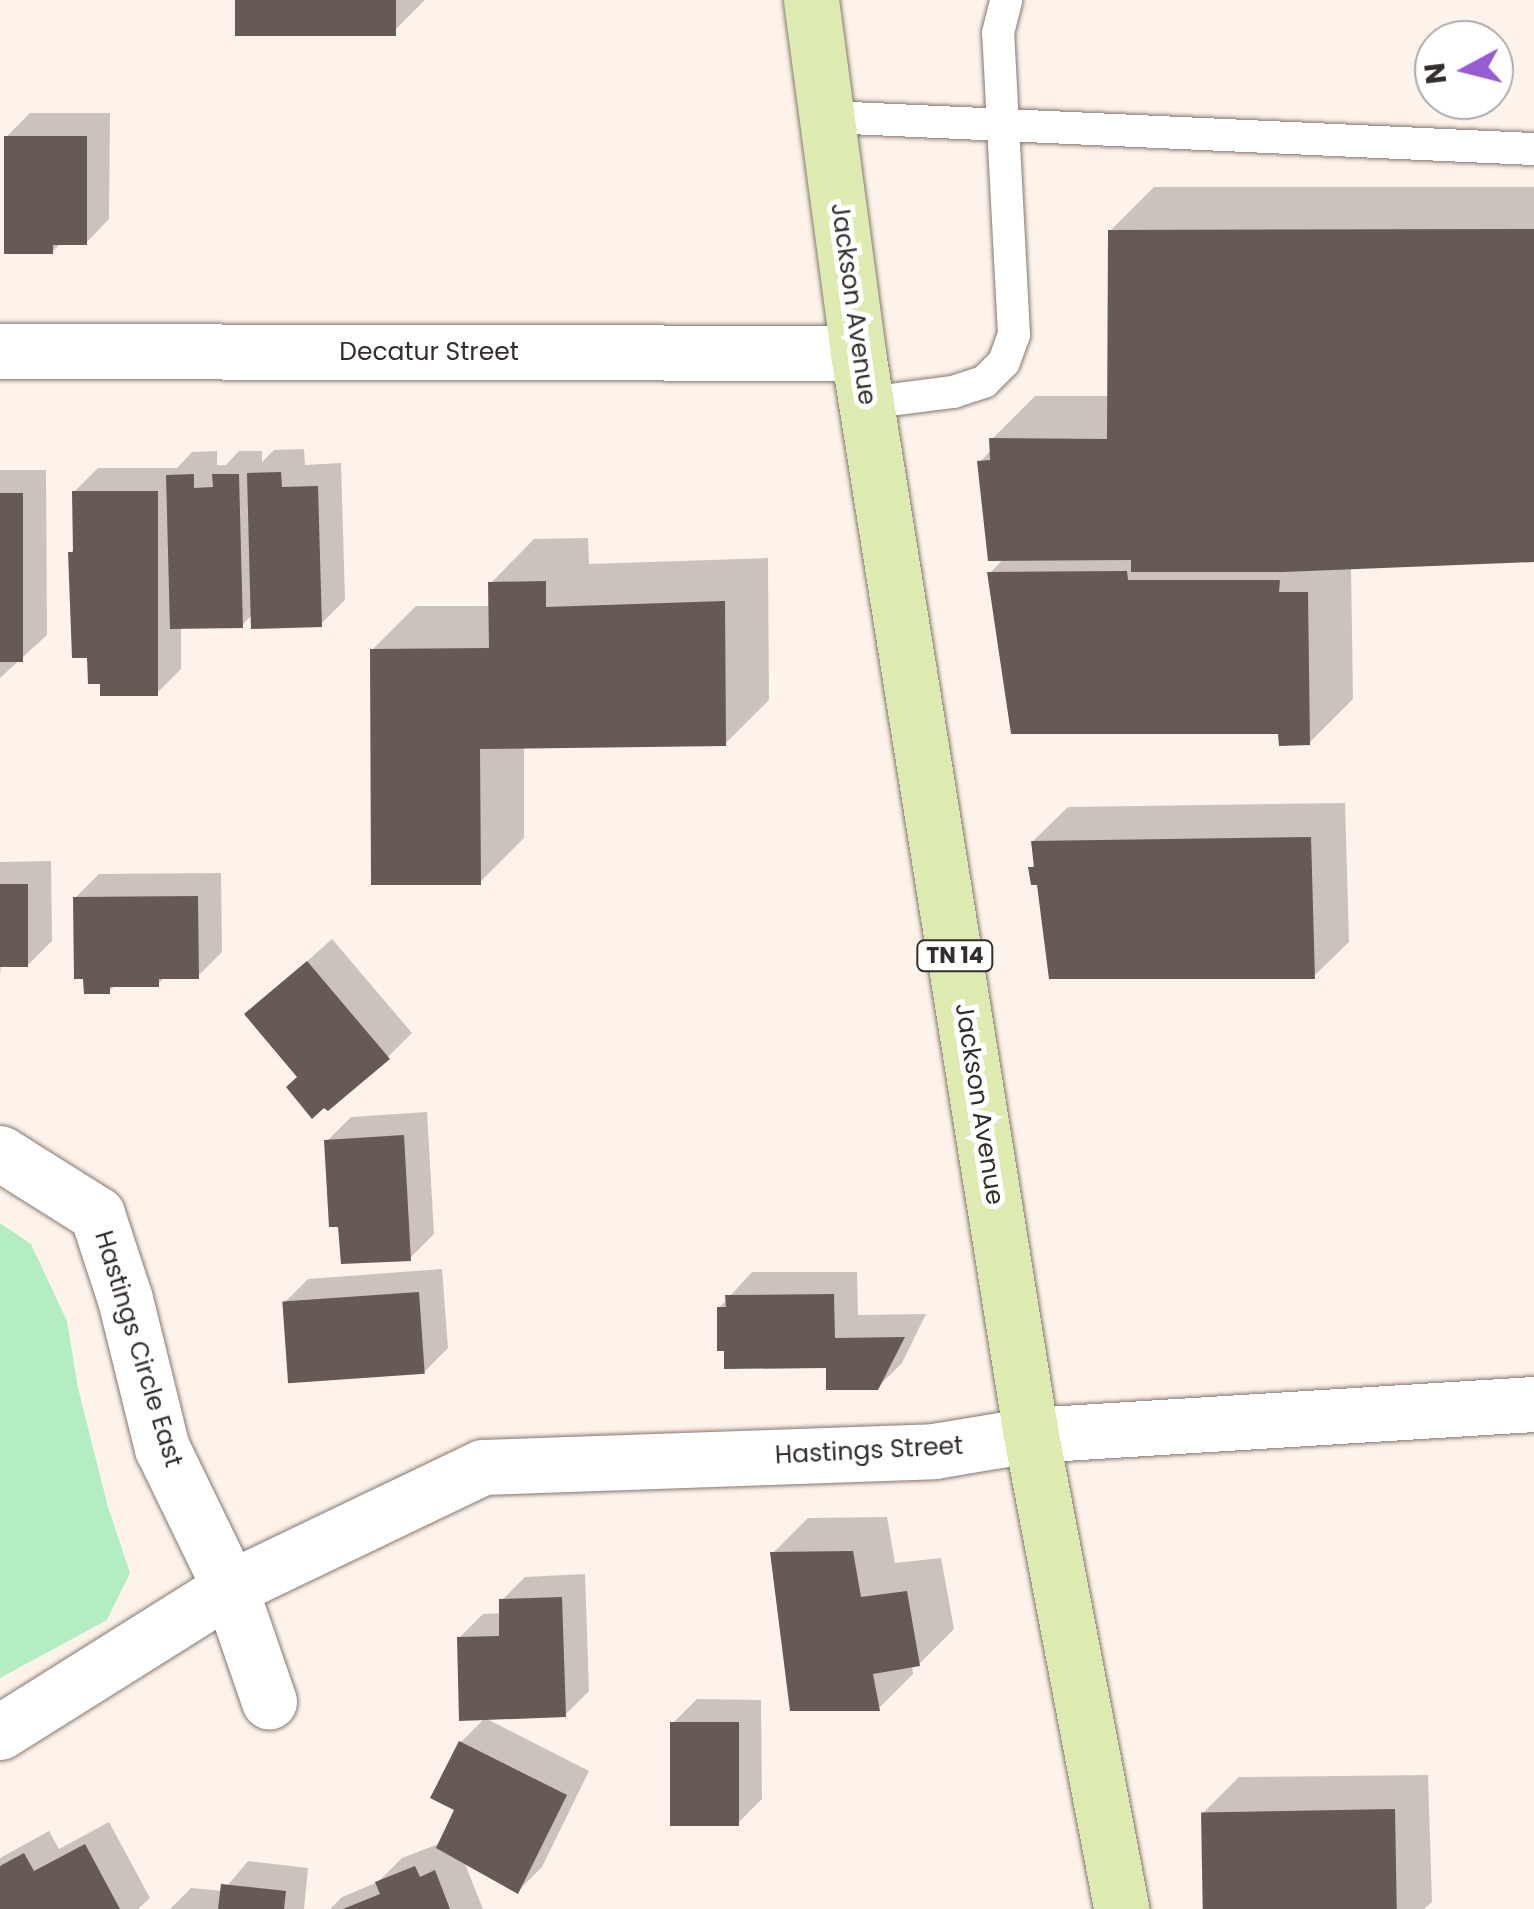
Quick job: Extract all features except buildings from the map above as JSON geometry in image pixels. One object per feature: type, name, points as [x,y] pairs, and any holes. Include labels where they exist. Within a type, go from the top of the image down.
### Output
[{"type":"main road","name":"Jackson Avenue","points":[[812,0],[862,378],[1032,1436],[1121,1909]]},
{"type":"street","name":"Decatur Street","points":[[0,351],[862,378]]},
{"type":"street","name":"Hastings Circle East","points":[[0,1153],[97,1214],[125,1299],[162,1448],[230,1588],[269,1701]]},
{"type":"street","name":"Hastings Street","points":[[0,1732],[230,1588],[482,1467],[934,1452],[1032,1436],[1534,1404]]},
{"type":"lane","points":[[862,378],[953,392],[984,382],[1004,362],[1014,335],[998,33],[1006,0]]},
{"type":"lane","points":[[828,117],[1534,149]]},
{"type":"green space","points":[[0,1223],[31,1244],[67,1321],[78,1388],[108,1507],[130,1573],[107,1620],[0,1678]]}]
